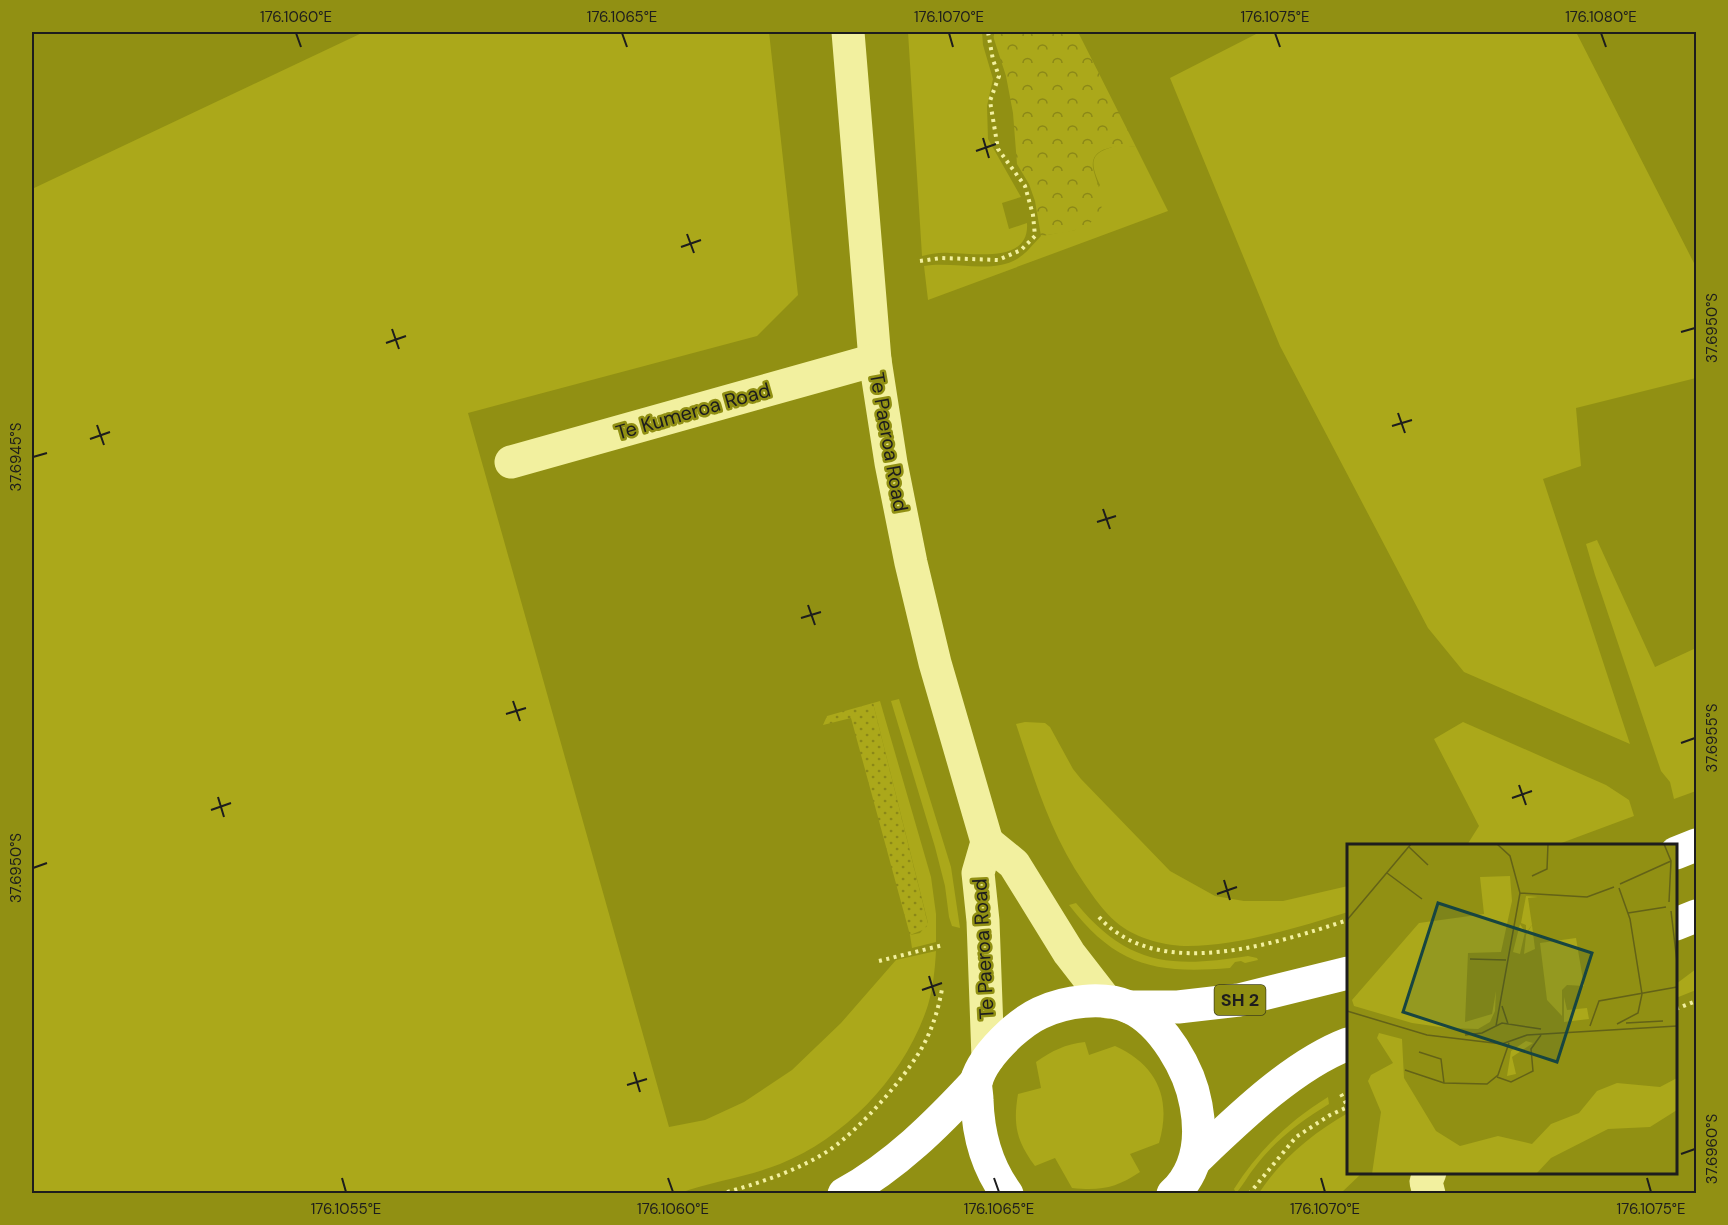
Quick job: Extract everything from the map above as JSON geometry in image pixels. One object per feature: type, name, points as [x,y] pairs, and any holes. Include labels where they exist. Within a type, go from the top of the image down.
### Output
[{"type":"highway","points":[[1677,853],[1696,845]]},
{"type":"highway","points":[[1677,924],[1696,916]]},
{"type":"highway","name":"SH 2","points":[[844,1194],[874,1177],[942,1119],[1021,1025],[1039,1013],[1060,1005],[1084,1002],[1178,1007],[1239,1000],[1347,972]]},
{"type":"highway","points":[[1118,1004],[1155,1025],[1189,1075],[1200,1132],[1196,1160]]},
{"type":"highway","points":[[1176,1192],[1196,1160],[1233,1123],[1301,1069],[1347,1044]]},
{"type":"highway","points":[[982,1070],[977,1119],[985,1152],[998,1182],[1007,1194]]},
{"type":"street","name":"Te Paeroa Road","points":[[848,32],[875,360],[891,464],[911,563],[935,663],[987,842],[978,873],[982,921],[982,1070]]},
{"type":"street","name":"Te Kumeroa Road","points":[[511,462],[875,360]]},
{"type":"street","name":"Te Paeroa Road","points":[[987,842],[1014,864],[1070,953],[1118,1004]]},
{"type":"path","points":[[920,261],[941,258],[998,260],[1021,250],[1035,236],[1033,215],[1025,186],[998,149],[990,101],[999,76],[993,60],[988,32]]},
{"type":"path","points":[[1095,912],[1100,919],[1123,937],[1154,949],[1192,954],[1281,940],[1347,920]]},
{"type":"path","points":[[879,961],[948,944],[948,952]]},
{"type":"path","points":[[720,1194],[779,1176],[831,1149],[866,1119],[904,1073],[927,1039],[940,1002],[943,982]]},
{"type":"path","points":[[1677,1009],[1696,1001]]},
{"type":"path","points":[[1249,1194],[1296,1137],[1347,1106]]},
{"type":"green space","points":[[364,32],[769,32],[798,295],[757,336],[468,413],[669,1127],[705,1120],[744,1102],[792,1070],[841,1023],[896,960],[936,951],[934,978],[928,1005],[918,1031],[889,1079],[850,1120],[828,1137],[780,1164],[680,1193],[32,1193],[32,189]]},
{"type":"green space","points":[[908,32],[982,32],[983,45],[993,79],[987,106],[988,139],[1021,197],[1002,203],[1009,229],[1027,223],[1026,236],[1020,245],[1010,251],[986,254],[943,253],[922,256]]},
{"type":"green space","points":[[993,32],[1078,32],[1136,147],[1113,147],[1099,152],[1095,157],[1094,172],[1102,205],[1096,217],[1079,229],[1041,236],[1035,201],[1029,184],[1017,164],[1013,113],[1006,76]]},
{"type":"green space","points":[[1260,32],[1576,32],[1696,267],[1696,378],[1576,408],[1581,466],[1543,479],[1630,744],[1464,672],[1428,628],[1280,346],[1170,78]]},
{"type":"green space","points":[[1121,145],[1136,147],[1168,211],[928,300],[924,266],[996,266],[1017,259],[1041,236],[1075,230],[1100,185],[1094,168],[1095,157],[1104,150]]},
{"type":"green space","points":[[1597,540],[1655,667],[1696,648],[1696,791],[1674,799],[1670,782],[1661,771],[1595,575],[1586,544]]},
{"type":"green space","points":[[899,699],[951,867],[960,928],[952,926],[949,917],[945,886],[935,847],[891,701]]},
{"type":"green space","points":[[880,701],[931,877],[936,914],[936,942],[912,948],[910,935],[920,933],[928,923],[873,703]]},
{"type":"green space","points":[[873,703],[928,924],[925,929],[910,935],[851,718],[823,725],[827,716]]},
{"type":"green space","points":[[1463,722],[1606,785],[1629,800],[1634,816],[1559,844],[1468,844],[1479,826],[1434,739]]},
{"type":"green space","points":[[1045,723],[1050,727],[1081,779],[1170,871],[1215,896],[1244,901],[1283,901],[1347,886],[1347,912],[1246,940],[1204,945],[1166,944],[1131,932],[1116,922],[1098,903],[1072,864],[1044,806],[1016,724]]},
{"type":"green space","points":[[1076,903],[1114,940],[1133,951],[1153,958],[1196,962],[1248,956],[1258,960],[1245,963],[1235,962],[1230,968],[1203,970],[1158,967],[1139,962],[1103,941],[1069,905]]},
{"type":"green space","points":[[1696,969],[1696,990],[1677,998],[1677,983]]},
{"type":"green space","points":[[1085,1042],[1089,1055],[1115,1046],[1141,1063],[1158,1085],[1164,1112],[1159,1143],[1130,1154],[1140,1172],[1116,1185],[1091,1189],[1072,1188],[1055,1158],[1035,1166],[1020,1140],[1016,1123],[1018,1094],[1041,1088],[1036,1062],[1071,1044]]},
{"type":"green space","points":[[1328,1097],[1329,1104],[1299,1124],[1271,1148],[1236,1193],[1234,1189],[1264,1149],[1300,1116]]},
{"type":"green space","points":[[1347,1114],[1347,1174],[1361,1174],[1341,1193],[1259,1193],[1277,1169],[1322,1129]]}]
